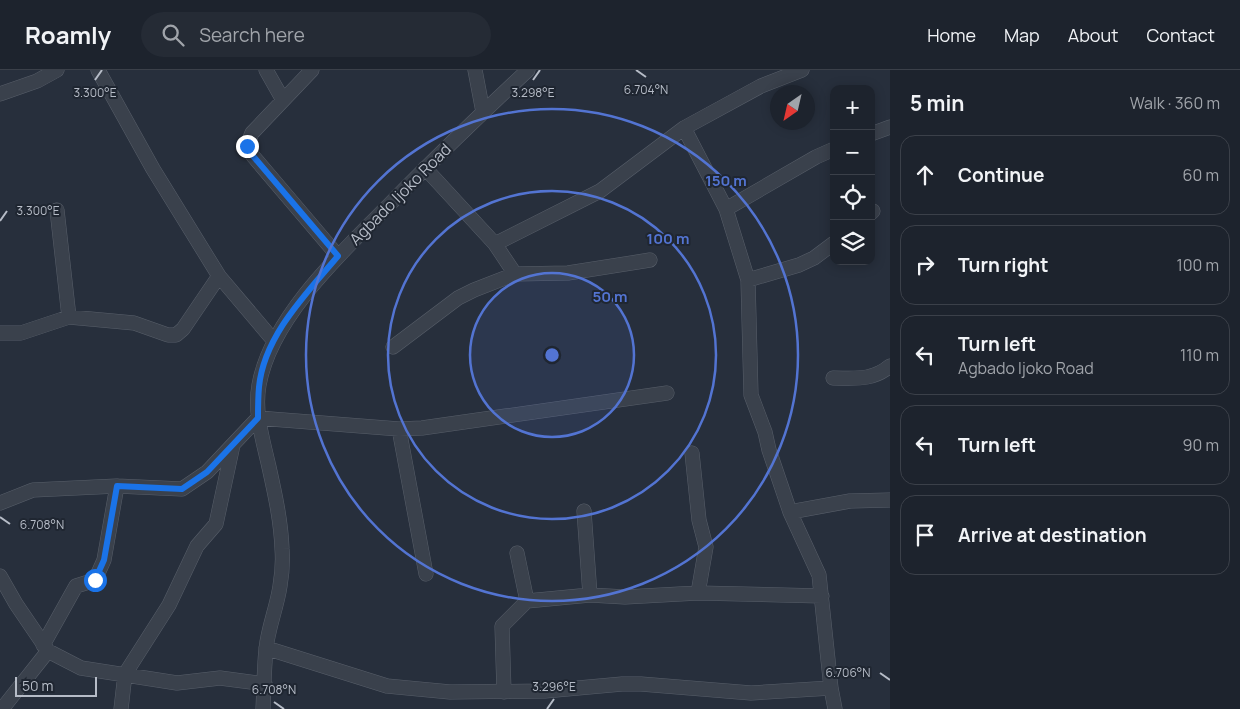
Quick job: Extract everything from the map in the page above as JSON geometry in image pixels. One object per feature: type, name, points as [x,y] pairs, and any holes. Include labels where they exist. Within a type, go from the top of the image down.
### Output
[{"type":"street","points":[[0,94],[38,81],[57,70]]},
{"type":"street","points":[[98,70],[153,169],[219,276],[274,341]]},
{"type":"street","points":[[266,70],[283,100]]},
{"type":"street","points":[[312,70],[252,134],[247,146],[253,156],[338,256]]},
{"type":"street","points":[[475,70],[483,112]]},
{"type":"street","name":"Agbado Ijoko Road","points":[[263,709],[266,648],[280,586],[282,547],[278,506],[258,418],[259,386],[262,371],[274,341],[294,310],[338,256],[425,168],[528,70]]},
{"type":"street","points":[[495,244],[600,191],[684,128],[761,86],[802,70]]},
{"type":"street","points":[[875,133],[890,127]]},
{"type":"street","points":[[684,128],[726,209],[748,280],[751,395],[765,432],[769,450],[790,512],[819,575],[835,709]]},
{"type":"street","points":[[726,209],[816,156],[830,151]]},
{"type":"street","points":[[425,168],[495,244],[515,274]]},
{"type":"street","points":[[57,210],[69,317]]},
{"type":"street","points":[[748,280],[799,265],[814,258],[830,246]]},
{"type":"street","points":[[393,347],[458,298],[515,274],[568,273],[650,260]]},
{"type":"street","points":[[0,333],[21,333],[69,317],[134,323],[168,336],[176,334],[183,329],[219,276]]},
{"type":"street","points":[[833,378],[870,378],[890,366]]},
{"type":"street","points":[[0,503],[33,490],[117,486],[182,489],[207,472],[258,418],[399,429],[422,428],[667,393]]},
{"type":"street","points":[[399,429],[426,574]]},
{"type":"street","points":[[121,709],[125,674],[169,605],[197,546],[216,524],[233,445]]},
{"type":"street","points":[[692,453],[700,520],[706,547],[698,593]]},
{"type":"street","points":[[2,709],[46,648],[76,586],[95,580],[104,560],[117,486]]},
{"type":"street","points":[[790,512],[850,501],[890,500]]},
{"type":"street","points":[[584,511],[590,595]]},
{"type":"street","points":[[517,553],[527,601]]},
{"type":"street","points":[[0,576],[46,648],[81,668],[102,673],[125,674],[177,683],[220,678],[265,684]]},
{"type":"street","points":[[504,692],[502,626],[527,601],[590,595],[625,597],[698,593],[822,596]]},
{"type":"street","points":[[266,648],[387,686],[450,692],[545,691],[641,684],[751,693],[831,688]]},
{"type":"route","points":[[95,580],[104,560],[117,486],[182,489],[207,472],[258,418],[259,386],[262,371],[274,341],[294,310],[338,256],[253,156],[247,146]]}]
